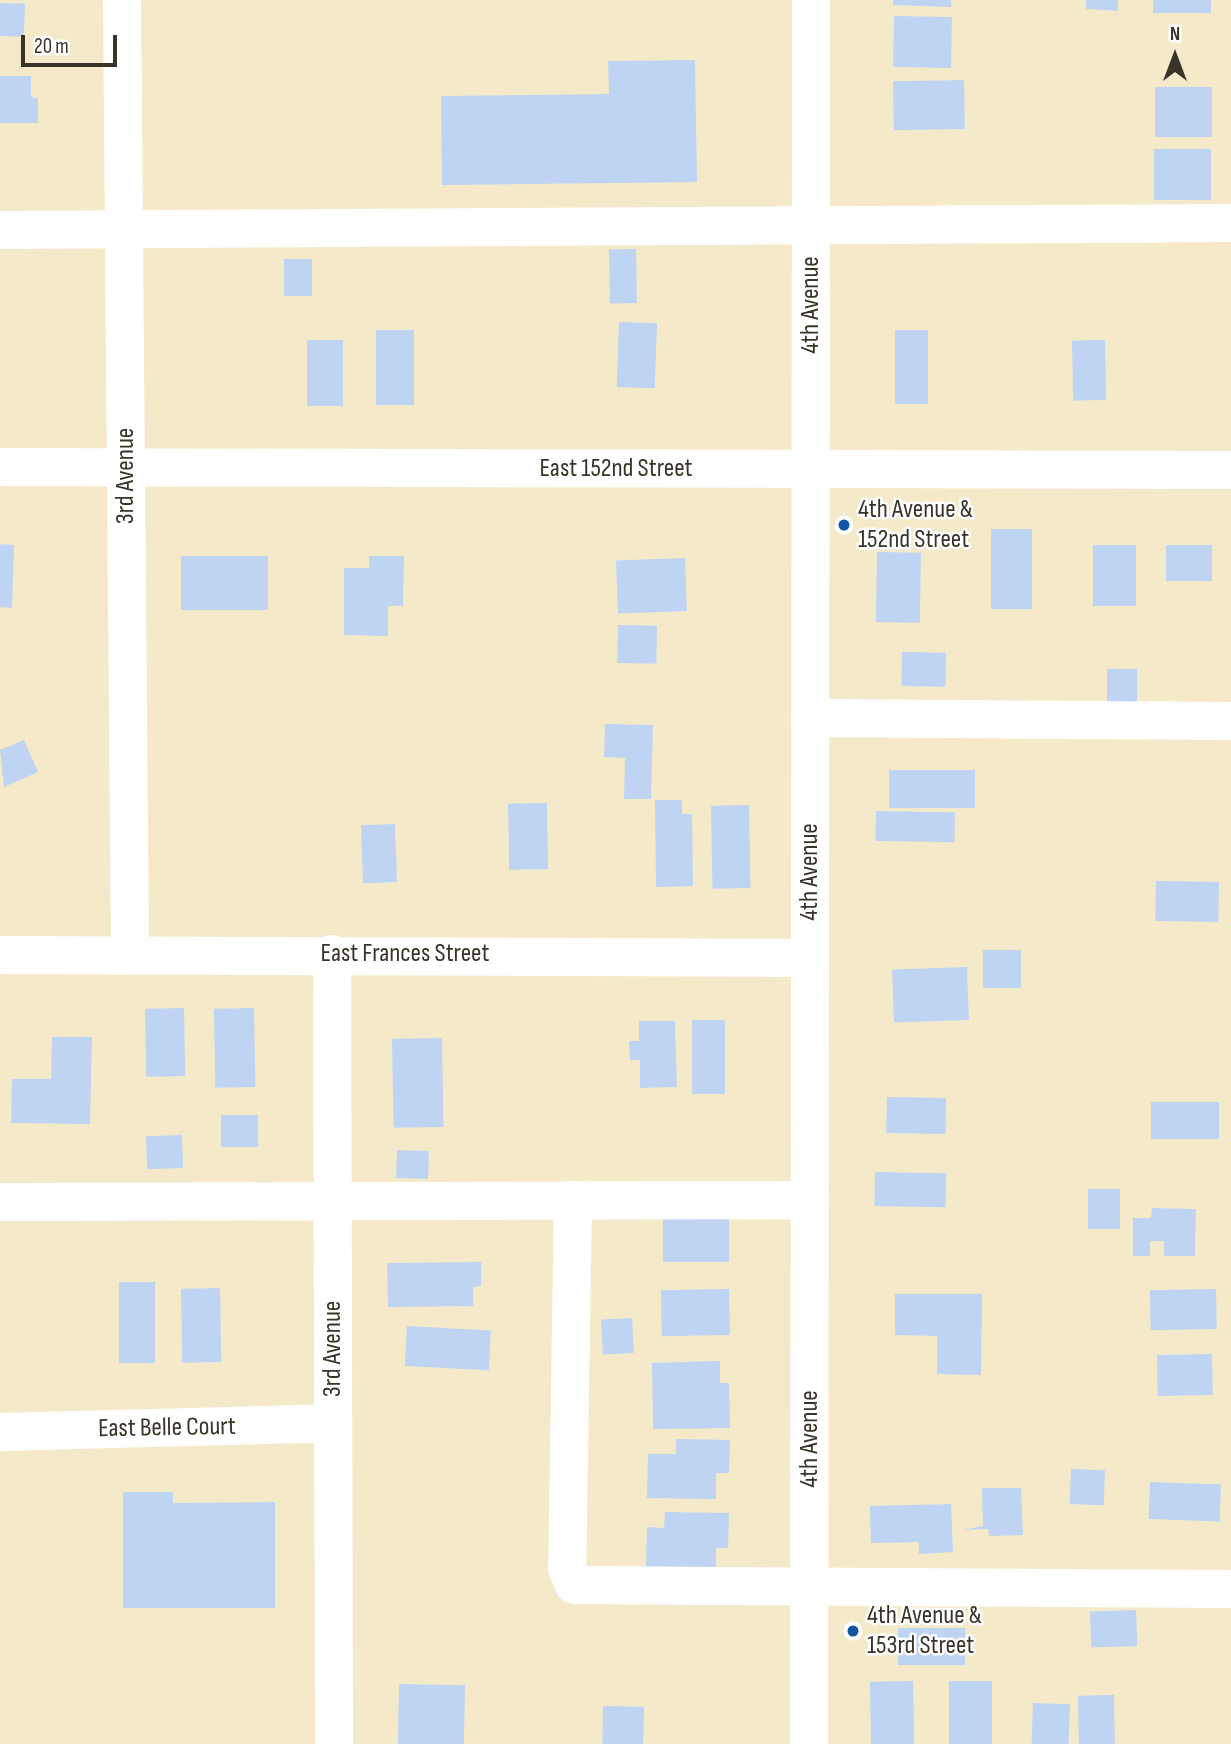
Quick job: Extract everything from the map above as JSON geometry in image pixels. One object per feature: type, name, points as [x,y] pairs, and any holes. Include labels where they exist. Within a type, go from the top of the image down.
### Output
[{"type":"street","name":"3rd Avenue","points":[[122,0],[130,953]]},
{"type":"street","name":"4th Avenue","points":[[809,1744],[811,0]]},
{"type":"street","points":[[0,230],[1231,223]]},
{"type":"street","name":"East 152nd Street","points":[[0,467],[1231,470]]},
{"type":"street","points":[[810,718],[1231,721]]},
{"type":"street","name":"East Frances Street","points":[[0,955],[130,953],[810,958]]},
{"type":"street","name":"3rd Avenue","points":[[332,954],[334,1744]]},
{"type":"street","points":[[573,1200],[566,1569],[574,1585],[1231,1589]]},
{"type":"street","points":[[0,1202],[810,1200]]},
{"type":"street","name":"East Belle Court","points":[[0,1432],[334,1423]]},
{"type":"building","points":[[893,0],[951,0],[951,7],[893,5]]},
{"type":"building","points":[[1086,0],[1118,0],[1118,11],[1086,9]]},
{"type":"building","points":[[1153,0],[1211,0],[1211,13],[1153,13]]},
{"type":"building","points":[[0,3],[25,4],[24,37],[0,36]]},
{"type":"building","points":[[894,16],[952,17],[951,68],[893,67]]},
{"type":"building","points":[[695,60],[697,182],[442,185],[441,96],[609,94],[608,61]]},
{"type":"building","points":[[0,76],[31,76],[31,97],[38,98],[38,123],[0,123]]},
{"type":"building","points":[[964,80],[965,129],[894,130],[893,81]]},
{"type":"building","points":[[1155,87],[1212,87],[1212,137],[1155,137]]},
{"type":"building","points":[[1154,149],[1211,149],[1211,200],[1154,200]]},
{"type":"building","points":[[609,249],[636,249],[637,303],[610,303]]},
{"type":"building","points":[[284,259],[312,259],[312,296],[284,296]]},
{"type":"building","points":[[619,322],[657,323],[655,388],[617,387]]},
{"type":"building","points":[[376,330],[414,330],[414,405],[376,405]]},
{"type":"building","points":[[895,330],[928,330],[928,404],[895,404]]},
{"type":"building","points":[[307,340],[343,340],[343,406],[307,406]]},
{"type":"building","points":[[1105,340],[1106,400],[1073,401],[1072,341]]},
{"type":"building","points":[[991,529],[1032,529],[1032,609],[991,609]]},
{"type":"building","points":[[0,544],[14,545],[12,608],[0,607]]},
{"type":"building","points":[[1093,545],[1136,545],[1136,606],[1093,606]]},
{"type":"building","points":[[1166,545],[1212,545],[1212,581],[1166,581]]},
{"type":"building","points":[[877,552],[921,553],[920,623],[876,622]]},
{"type":"building","points":[[181,556],[268,556],[268,610],[181,610]]},
{"type":"building","points":[[369,556],[404,556],[403,606],[388,606],[388,636],[344,635],[344,568],[369,568]]},
{"type":"building","points":[[685,558],[687,611],[618,613],[616,560]]},
{"type":"building","points":[[618,625],[657,626],[656,664],[617,663]]},
{"type":"building","points":[[902,652],[946,653],[945,687],[901,686]]},
{"type":"building","points":[[1107,669],[1137,669],[1137,703],[1107,703]]},
{"type":"building","points":[[605,724],[653,725],[651,799],[624,799],[625,758],[604,757]]},
{"type":"building","points":[[24,740],[38,772],[4,787],[0,750]]},
{"type":"building","points":[[889,770],[975,770],[975,808],[889,808]]},
{"type":"building","points":[[655,800],[682,800],[682,814],[692,814],[693,886],[656,887]]},
{"type":"building","points":[[547,803],[548,869],[509,870],[508,804]]},
{"type":"building","points":[[749,805],[750,888],[712,889],[711,806]]},
{"type":"building","points":[[876,811],[955,812],[954,842],[875,841]]},
{"type":"building","points":[[395,824],[397,882],[363,883],[361,825]]},
{"type":"building","points":[[1156,881],[1219,882],[1218,922],[1155,921]]},
{"type":"building","points":[[983,950],[1021,950],[1021,988],[983,988]]},
{"type":"building","points":[[967,967],[969,1020],[894,1023],[892,970]]},
{"type":"building","points":[[184,1008],[185,1076],[146,1077],[145,1009]]},
{"type":"building","points":[[254,1008],[255,1087],[215,1088],[214,1009]]},
{"type":"building","points":[[692,1020],[725,1020],[725,1094],[692,1094]]},
{"type":"building","points":[[639,1021],[675,1021],[677,1087],[640,1088],[640,1060],[630,1060],[629,1041],[639,1041]]},
{"type":"building","points":[[52,1037],[92,1037],[90,1124],[11,1123],[12,1079],[51,1079]]},
{"type":"building","points":[[442,1038],[444,1127],[394,1128],[392,1039]]},
{"type":"building","points":[[887,1097],[946,1098],[945,1134],[886,1133]]},
{"type":"building","points":[[1151,1102],[1219,1102],[1219,1139],[1151,1139]]},
{"type":"building","points":[[221,1115],[258,1115],[258,1147],[221,1147]]},
{"type":"building","points":[[182,1135],[183,1168],[147,1169],[146,1136]]},
{"type":"building","points":[[397,1150],[429,1151],[428,1179],[396,1178]]},
{"type":"building","points":[[875,1172],[946,1173],[945,1207],[874,1206]]},
{"type":"building","points":[[1088,1189],[1120,1189],[1120,1229],[1088,1229]]},
{"type":"building","points":[[1152,1208],[1196,1209],[1195,1256],[1164,1256],[1164,1241],[1150,1241],[1150,1256],[1133,1256],[1133,1218],[1151,1218]]},
{"type":"building","points":[[663,1217],[729,1217],[729,1262],[663,1262]]},
{"type":"building","points":[[481,1262],[481,1286],[473,1287],[473,1306],[388,1307],[387,1263]]},
{"type":"building","points":[[119,1282],[155,1282],[155,1363],[119,1363]]},
{"type":"building","points":[[220,1288],[221,1362],[182,1363],[181,1289]]},
{"type":"building","points":[[729,1289],[730,1335],[662,1336],[661,1290]]},
{"type":"building","points":[[1216,1289],[1217,1329],[1151,1330],[1150,1290]]},
{"type":"building","points":[[895,1294],[982,1294],[981,1375],[937,1374],[937,1336],[895,1335]]},
{"type":"building","points":[[632,1318],[634,1353],[603,1355],[601,1320]]},
{"type":"building","points":[[407,1326],[491,1330],[489,1370],[405,1366]]},
{"type":"building","points":[[1212,1354],[1213,1395],[1158,1396],[1157,1355]]},
{"type":"building","points":[[720,1361],[720,1383],[729,1383],[730,1428],[653,1429],[652,1363]]},
{"type":"building","points":[[676,1439],[730,1440],[729,1473],[716,1473],[716,1499],[647,1498],[648,1454],[676,1454]]},
{"type":"building","points":[[1071,1469],[1105,1470],[1104,1505],[1070,1504]]},
{"type":"building","points":[[1150,1482],[1221,1484],[1220,1521],[1149,1519]]},
{"type":"building","points":[[982,1488],[1021,1488],[1023,1535],[989,1536],[988,1529],[963,1530],[983,1526]]},
{"type":"building","points":[[123,1492],[173,1492],[173,1503],[275,1502],[275,1608],[123,1608]]},
{"type":"building","points":[[951,1504],[953,1552],[919,1554],[919,1542],[871,1543],[870,1506]]},
{"type":"building","points":[[665,1512],[729,1513],[728,1548],[716,1548],[716,1573],[646,1571],[647,1527],[664,1528]]},
{"type":"building","points":[[1136,1610],[1137,1646],[1091,1648],[1090,1612]]},
{"type":"building","points":[[898,1628],[965,1628],[965,1665],[898,1665]]},
{"type":"building","points":[[913,1681],[914,1744],[871,1744],[870,1682]]},
{"type":"building","points":[[949,1681],[992,1681],[992,1744],[949,1744]]},
{"type":"building","points":[[399,1684],[465,1685],[464,1744],[398,1744]]},
{"type":"building","points":[[1114,1695],[1115,1744],[1079,1744],[1078,1696]]},
{"type":"building","points":[[1033,1703],[1070,1704],[1069,1744],[1032,1744]]},
{"type":"building","points":[[603,1706],[644,1707],[643,1744],[602,1744]]},
{"type":"place","name":"4th Avenue & 152nd Street","points":[[844,525]]},
{"type":"place","name":"4th Avenue & 153rd Street","points":[[853,1631]]}]
